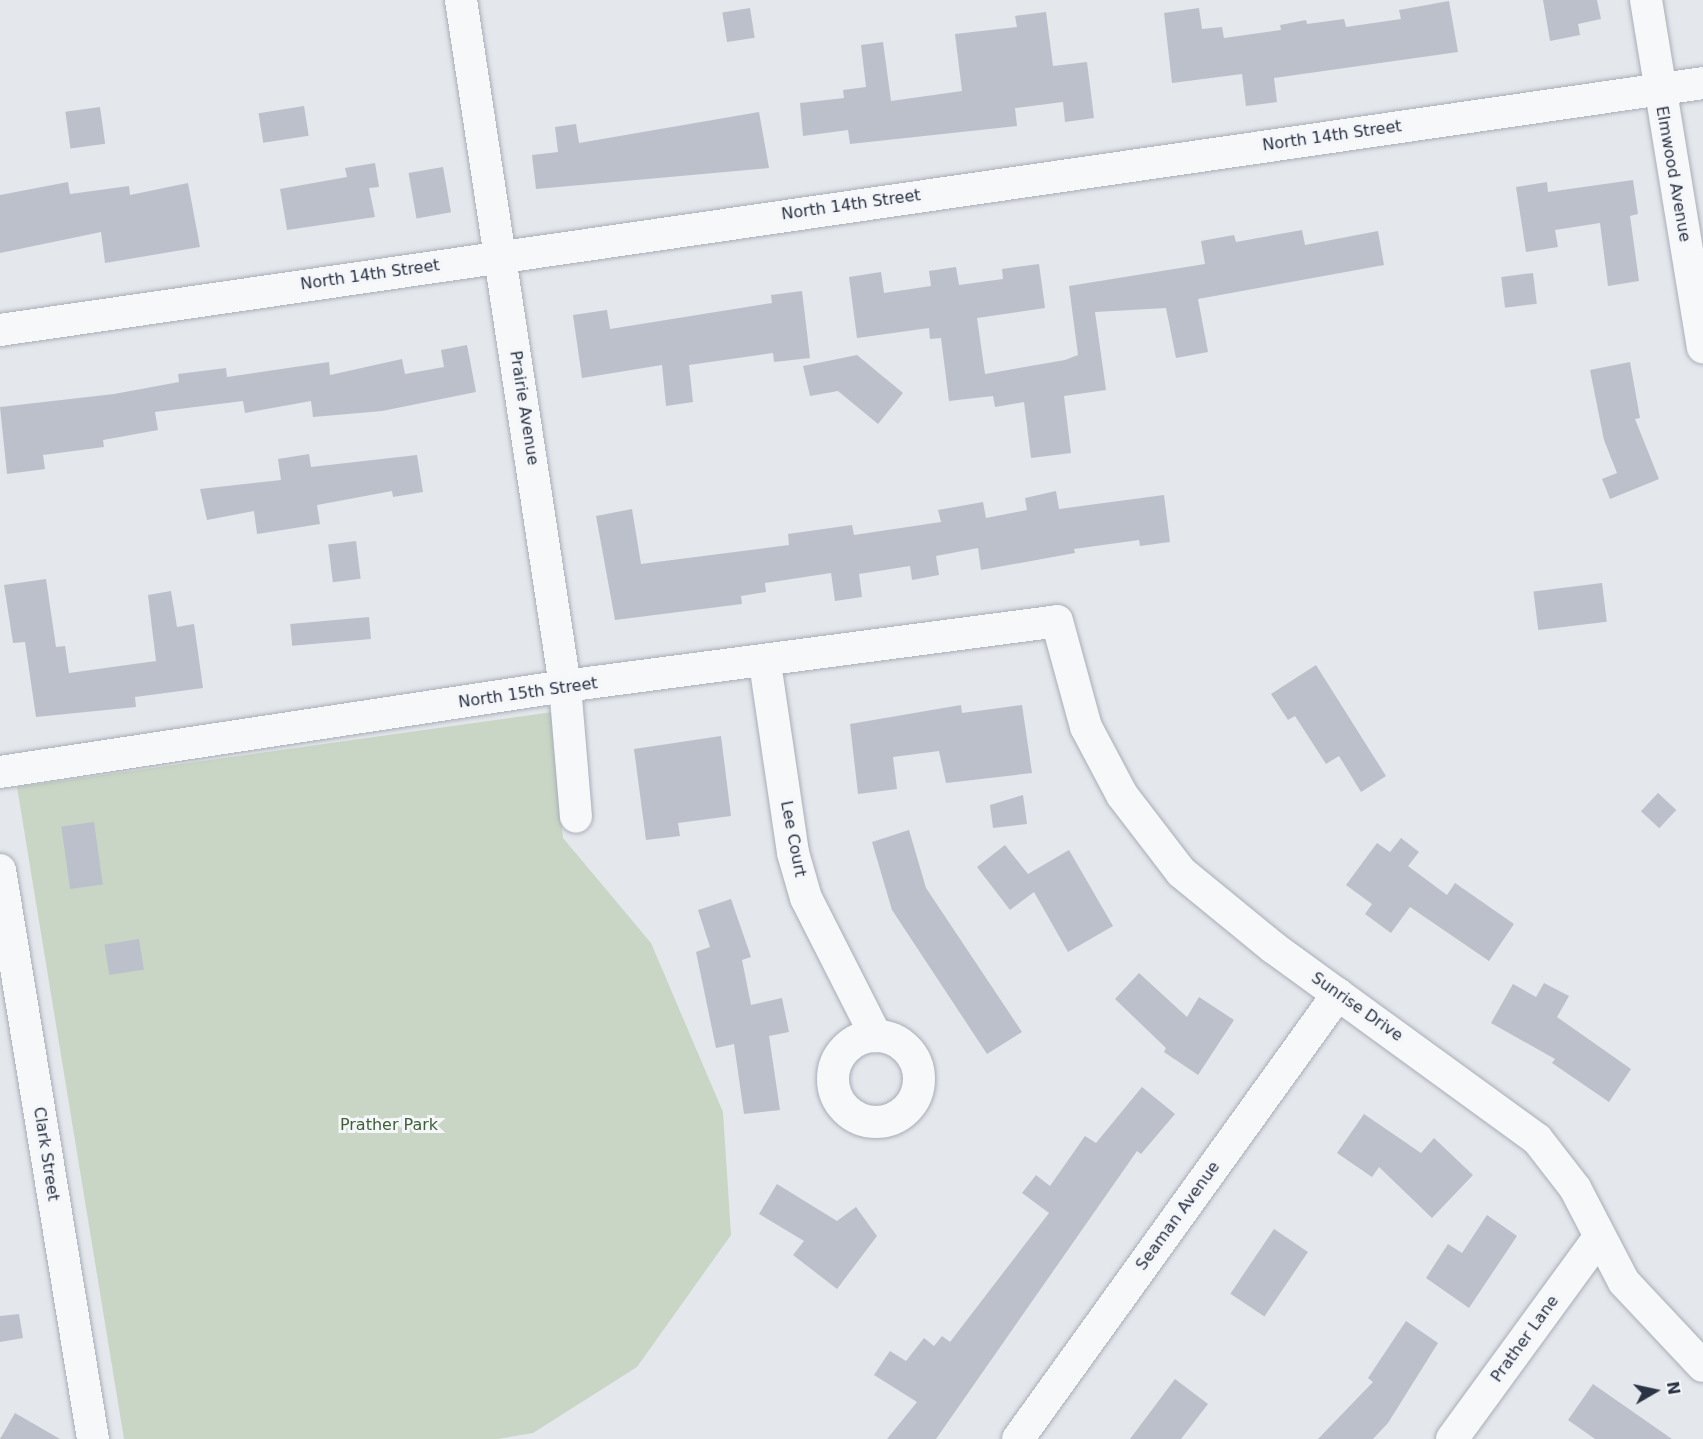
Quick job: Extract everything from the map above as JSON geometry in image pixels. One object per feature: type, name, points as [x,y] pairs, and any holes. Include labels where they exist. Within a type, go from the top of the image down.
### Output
[{"type":"street","name":"Prairie Avenue","points":[[461,0],[565,686],[576,817]]},
{"type":"street","name":"Elmwood Avenue","points":[[1646,0],[1658,88],[1703,347]]},
{"type":"street","name":"North 14th Street","points":[[0,330],[1703,83]]},
{"type":"street","name":"North 15th Street","points":[[0,772],[565,686],[765,663],[1057,621]]},
{"type":"street","name":"Sunrise Drive","points":[[1057,621],[1086,727],[1138,820],[1211,900],[1537,1139],[1575,1188],[1598,1239],[1646,1311],[1703,1366]]},
{"type":"street","name":"Lee Court","points":[[765,663],[799,876],[876,1036]]},
{"type":"street","name":"Clark Street","points":[[0,870],[93,1439]]},
{"type":"street","name":"Seaman Avenue","points":[[1018,1439],[1338,994]]},
{"type":"street","name":"Prather Lane","points":[[1452,1439],[1598,1239]]},
{"type":"green space","name":"Prather Park","points":[[552,712],[563,838],[651,943],[723,1112],[731,1235],[637,1367],[533,1433],[498,1439],[124,1439],[17,787]]},
{"type":"building","points":[[1543,0],[1597,0],[1601,19],[1578,24],[1580,35],[1550,41]]},
{"type":"building","points":[[1449,1],[1458,52],[1274,78],[1277,102],[1246,106],[1242,74],[1172,83],[1164,13],[1199,8],[1202,29],[1222,27],[1224,38],[1281,30],[1280,25],[1306,20],[1307,24],[1344,19],[1346,27],[1401,19],[1399,10]]},
{"type":"building","points":[[750,8],[755,38],[727,42],[722,12]]},
{"type":"building","points":[[1046,12],[1053,66],[1087,62],[1094,118],[1065,122],[1063,102],[1015,108],[1017,126],[850,144],[848,130],[803,136],[800,103],[844,98],[843,90],[866,87],[861,45],[883,42],[891,101],[962,91],[955,34],[1017,27],[1015,16]]},
{"type":"building","points":[[304,106],[309,136],[263,143],[259,113]]},
{"type":"building","points":[[100,107],[105,144],[70,149],[65,112]]},
{"type":"building","points":[[759,112],[769,168],[536,189],[532,155],[558,152],[555,127],[576,124],[579,143]]},
{"type":"building","points":[[375,163],[379,187],[369,188],[375,217],[287,230],[280,189],[347,177],[345,168]]},
{"type":"building","points":[[443,167],[451,212],[417,218],[409,173]]},
{"type":"building","points":[[1633,180],[1638,214],[1630,216],[1639,281],[1608,286],[1600,223],[1555,230],[1558,247],[1526,252],[1516,187],[1547,182],[1548,192]]},
{"type":"building","points":[[68,182],[70,194],[129,186],[130,195],[188,183],[200,247],[105,263],[101,232],[0,253],[0,195]]},
{"type":"building","points":[[1302,230],[1305,245],[1378,231],[1384,265],[1198,299],[1208,352],[1176,358],[1166,308],[1095,312],[1106,390],[1064,396],[1071,453],[1031,458],[1024,402],[995,407],[993,396],[949,401],[941,338],[930,339],[929,328],[857,338],[849,277],[881,272],[884,293],[931,286],[929,271],[956,267],[959,285],[1003,279],[1002,269],[1039,264],[1045,308],[977,318],[985,374],[1065,360],[1078,355],[1069,286],[1205,264],[1201,241],[1234,235],[1236,242]]},
{"type":"building","points":[[1533,273],[1537,304],[1505,308],[1501,277]]},
{"type":"building","points":[[802,291],[810,358],[774,362],[773,353],[689,365],[693,402],[666,406],[662,365],[582,378],[573,315],[607,310],[610,329],[772,303],[771,295]]},
{"type":"building","points":[[467,345],[476,392],[382,411],[313,417],[311,401],[245,413],[243,401],[155,412],[158,430],[103,440],[104,447],[43,455],[45,469],[7,474],[0,407],[114,394],[179,382],[178,374],[226,368],[227,377],[329,362],[330,375],[402,359],[405,374],[444,367],[441,350]]},
{"type":"building","points":[[857,355],[903,393],[878,424],[838,391],[810,396],[803,366]]},
{"type":"building","points":[[1630,362],[1640,418],[1635,419],[1659,479],[1610,499],[1602,479],[1617,473],[1604,440],[1590,370]]},
{"type":"building","points":[[309,454],[311,467],[417,455],[423,492],[393,497],[392,491],[317,505],[320,524],[257,534],[254,511],[207,520],[200,489],[281,480],[278,459]]},
{"type":"building","points":[[1056,491],[1059,509],[1164,495],[1170,542],[1140,546],[1139,540],[1074,549],[1075,553],[981,570],[978,548],[936,556],[939,575],[912,580],[910,566],[859,574],[862,597],[835,601],[831,573],[765,583],[766,592],[741,596],[742,604],[615,620],[596,516],[632,509],[641,564],[789,545],[788,534],[852,525],[854,535],[941,522],[938,510],[983,502],[986,518],[1027,510],[1025,498]]},
{"type":"building","points":[[356,541],[361,579],[333,582],[328,544]]},
{"type":"building","points":[[46,579],[56,647],[65,646],[69,673],[156,661],[148,595],[171,591],[177,627],[194,624],[203,688],[135,697],[136,707],[36,717],[25,642],[13,643],[4,585]]},
{"type":"building","points":[[1602,583],[1607,622],[1538,630],[1534,591]]},
{"type":"building","points":[[369,617],[371,639],[292,646],[290,624]]},
{"type":"building","points":[[1316,665],[1386,776],[1361,792],[1339,756],[1326,764],[1295,716],[1288,720],[1271,694]]},
{"type":"building","points":[[961,705],[962,713],[1022,705],[1032,773],[946,783],[939,751],[893,757],[897,789],[858,794],[850,724]]},
{"type":"building","points":[[721,736],[731,816],[678,823],[680,836],[646,840],[634,749]]},
{"type":"building","points":[[1658,793],[1676,810],[1659,828],[1641,811]]},
{"type":"building","points":[[1023,795],[1027,824],[993,828],[990,805]]},
{"type":"building","points":[[94,822],[103,884],[70,889],[61,827]]},
{"type":"building","points":[[909,830],[926,888],[1022,1032],[987,1054],[892,910],[872,842]]},
{"type":"building","points":[[1401,838],[1419,852],[1408,866],[1447,895],[1455,883],[1514,924],[1489,961],[1410,907],[1391,933],[1365,914],[1372,904],[1346,885],[1377,843],[1390,852]]},
{"type":"building","points":[[1005,845],[1028,874],[1069,850],[1113,926],[1068,952],[1034,892],[1010,910],[977,867]]},
{"type":"building","points":[[731,899],[751,957],[742,960],[751,1005],[782,998],[789,1032],[769,1036],[780,1110],[744,1114],[734,1044],[716,1048],[696,952],[710,947],[698,910]]},
{"type":"building","points":[[139,939],[144,970],[109,975],[104,944]]},
{"type":"building","points":[[1139,973],[1187,1017],[1199,997],[1234,1020],[1198,1075],[1164,1052],[1166,1048],[1115,999]]},
{"type":"building","points":[[1544,983],[1569,996],[1557,1017],[1631,1069],[1609,1102],[1552,1063],[1555,1059],[1491,1023],[1513,984],[1536,997]]},
{"type":"building","points":[[1142,1087],[1175,1114],[1141,1154],[1137,1151],[936,1439],[887,1439],[917,1402],[874,1375],[890,1351],[906,1361],[924,1338],[934,1346],[942,1336],[950,1342],[1049,1213],[1022,1193],[1036,1175],[1050,1186],[1085,1136],[1096,1143]]},
{"type":"building","points":[[1364,1114],[1421,1153],[1434,1138],[1473,1175],[1432,1218],[1379,1167],[1372,1177],[1337,1153]]},
{"type":"building","points":[[777,1184],[837,1221],[856,1207],[877,1236],[837,1289],[793,1255],[804,1241],[759,1214]]},
{"type":"building","points":[[1487,1215],[1517,1236],[1469,1308],[1426,1278],[1448,1244],[1462,1253]]},
{"type":"building","points":[[1274,1229],[1308,1252],[1264,1317],[1230,1294]]},
{"type":"building","points":[[19,1314],[23,1338],[0,1342],[0,1316]]},
{"type":"building","points":[[1406,1321],[1438,1343],[1388,1423],[1373,1439],[1318,1439],[1373,1382],[1368,1378]]},
{"type":"building","points":[[1175,1379],[1208,1404],[1181,1439],[1130,1439]]},
{"type":"building","points":[[1593,1384],[1672,1439],[1595,1439],[1568,1420]]},
{"type":"building","points":[[15,1413],[60,1439],[0,1439]]}]
